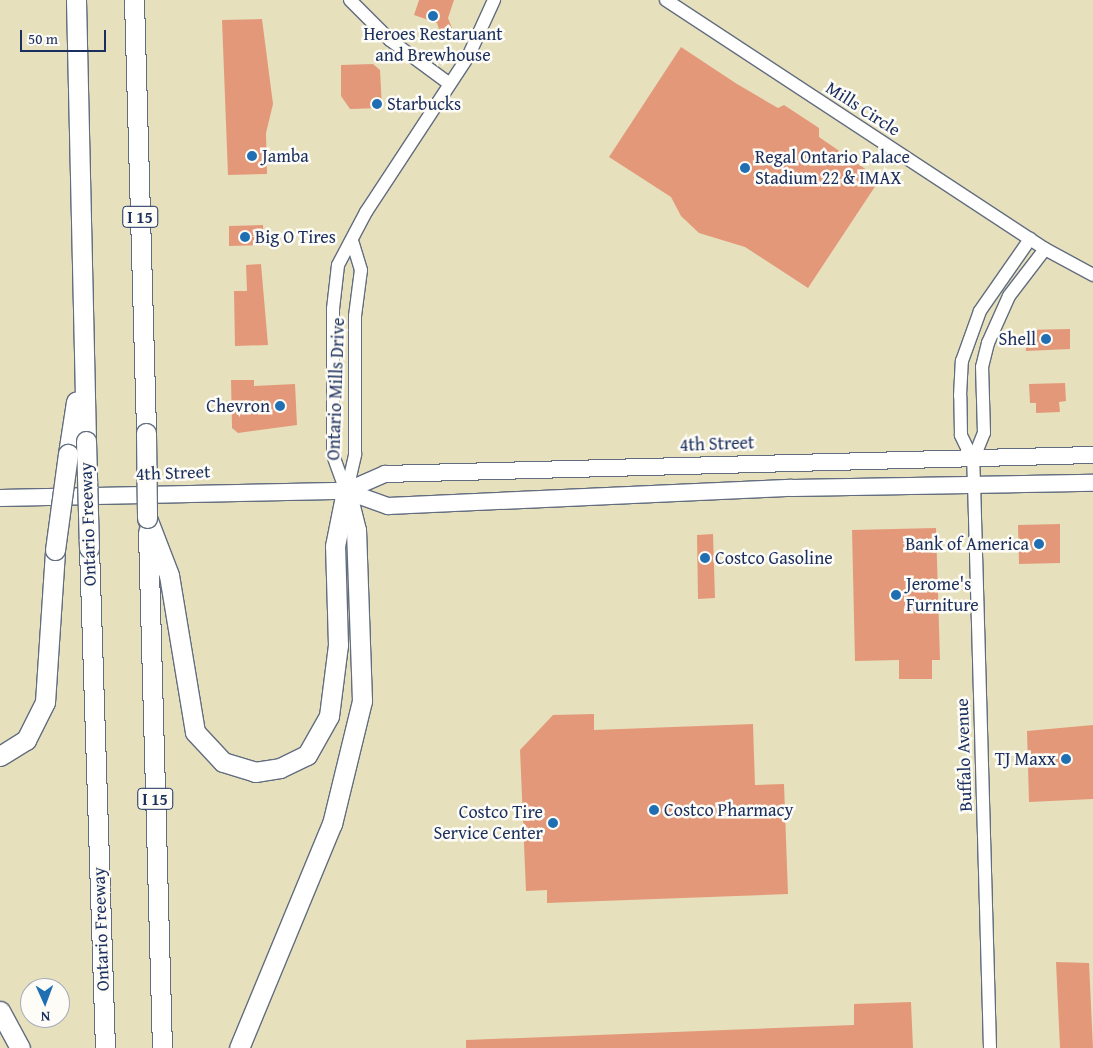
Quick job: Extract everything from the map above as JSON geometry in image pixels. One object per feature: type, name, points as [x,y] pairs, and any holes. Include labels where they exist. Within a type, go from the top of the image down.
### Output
[{"type":"highway","name":"Ontario Freeway","points":[[76,0],[86,441],[104,1048]]},
{"type":"highway","name":"I 15","points":[[134,0],[148,518],[154,549],[162,1048]]},
{"type":"highway","points":[[0,756],[26,740],[45,702],[55,550],[84,346]]},
{"type":"highway","points":[[154,549],[169,575],[195,732],[208,749],[231,765],[255,772],[280,768],[307,755],[329,716],[338,645],[335,546],[346,491]]},
{"type":"highway","points":[[239,1048],[332,824],[362,701],[356,530],[346,491]]},
{"type":"highway","points":[[0,1011],[20,1048]]},
{"type":"main road","name":"4th Street","points":[[346,491],[386,474],[972,460],[1093,455]]},
{"type":"main road","name":"4th Street","points":[[0,498],[346,491],[388,506],[974,484],[1093,483]]},
{"type":"street","points":[[350,0],[390,40],[450,84]]},
{"type":"street","name":"Ontario Mills Drive","points":[[346,491],[334,455],[333,309],[338,265],[353,243],[366,212],[450,84],[494,0]]},
{"type":"street","name":"Mills Circle","points":[[666,0],[1045,249],[1093,275]]},
{"type":"street","points":[[972,460],[961,435],[962,361],[980,311],[1030,239]]},
{"type":"street","name":"Ontario Mills Drive","points":[[346,491],[355,454],[354,335],[361,270],[353,243]]},
{"type":"street","points":[[972,460],[984,432],[982,367],[988,343],[1009,296],[1045,249]]},
{"type":"street","name":"Buffalo Avenue","points":[[972,460],[990,1048]]},
{"type":"building","name":"Heroes Restaruant and Brewhouse","points":[[419,0],[454,0],[448,18],[452,28],[440,32],[437,23],[414,15]]},
{"type":"building","points":[[262,19],[273,104],[266,133],[267,174],[228,175],[222,20]]},
{"type":"building","name":"Regal Ontario Palace Stadium 22 & IMAX","points":[[681,47],[737,84],[778,108],[784,105],[819,128],[819,137],[880,179],[808,288],[745,247],[699,233],[681,216],[671,197],[609,157]]},
{"type":"building","points":[[373,64],[380,70],[382,108],[350,109],[341,96],[341,65]]},
{"type":"building","points":[[263,225],[264,245],[229,246],[229,226]]},
{"type":"building","points":[[261,264],[268,345],[235,346],[234,291],[247,291],[246,265]]},
{"type":"building","points":[[1070,329],[1070,349],[1026,351],[1025,330]]},
{"type":"building","points":[[231,380],[254,380],[254,386],[295,384],[297,425],[238,433],[232,428]]},
{"type":"building","points":[[1065,383],[1066,401],[1059,402],[1060,412],[1036,413],[1036,403],[1030,403],[1029,384]]},
{"type":"building","name":"Bank of America","points":[[1060,524],[1060,563],[1019,564],[1018,525]]},
{"type":"building","name":"Jerome's Furniture","points":[[936,528],[940,660],[932,660],[932,679],[899,679],[899,660],[855,661],[852,530]]},
{"type":"building","points":[[713,534],[715,598],[698,599],[697,535]]},
{"type":"building","points":[[594,714],[594,730],[753,724],[755,785],[784,784],[788,894],[547,903],[547,890],[526,891],[520,750],[553,715]]},
{"type":"building","points":[[1093,725],[1093,799],[1029,802],[1027,731]]},
{"type":"building","points":[[1056,962],[1089,963],[1093,1048],[1060,1048]]},
{"type":"building","points":[[911,1002],[913,1048],[466,1048],[466,1040],[854,1025],[854,1004]]},
{"type":"place","name":"Heroes Restaruant and Brewhouse","points":[[433,16]]},
{"type":"place","name":"Starbucks","points":[[377,104]]},
{"type":"place","name":"Jamba","points":[[252,156]]},
{"type":"place","name":"Regal Ontario Palace Stadium 22 & IMAX","points":[[745,168]]},
{"type":"place","name":"Big O Tires","points":[[245,237]]},
{"type":"place","name":"Shell","points":[[1046,339]]},
{"type":"place","name":"Chevron","points":[[280,406]]},
{"type":"place","name":"Bank of America","points":[[1039,544]]},
{"type":"place","name":"Costco Gasoline","points":[[705,558]]},
{"type":"place","name":"Jerome's Furniture","points":[[896,595]]},
{"type":"place","name":"TJ Maxx","points":[[1066,759]]},
{"type":"place","name":"Costco Pharmacy","points":[[654,810]]},
{"type":"place","name":"Costco Tire Service Center","points":[[553,823]]}]
